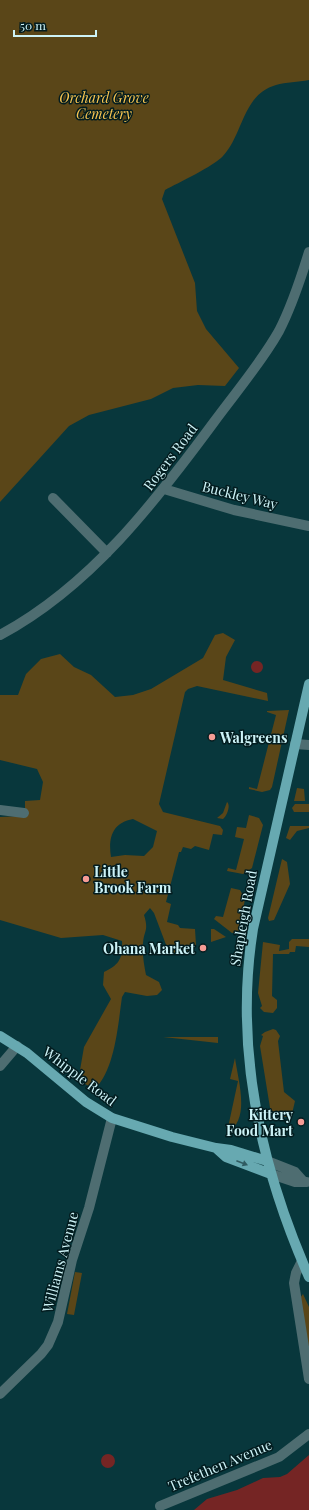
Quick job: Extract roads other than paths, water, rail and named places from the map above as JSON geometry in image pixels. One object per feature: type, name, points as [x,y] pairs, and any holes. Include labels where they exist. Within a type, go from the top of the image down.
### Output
[{"type":"main road","name":"Shapleigh Road","points":[[266,1161],[257,1115],[248,1046],[246,1020],[248,967],[253,929],[262,887],[309,684]]},
{"type":"main road","name":"Whipple Road","points":[[0,1036],[17,1046],[86,1102],[112,1118],[134,1126],[216,1148],[231,1150],[266,1161]]},
{"type":"main road","name":"Whipple Road","points":[[216,1148],[226,1157],[271,1174]]},
{"type":"main road","points":[[266,1161],[309,1277]]},
{"type":"street","name":"Rogers Road","points":[[0,635],[41,609],[106,553],[138,521],[164,489],[255,367],[279,331],[289,310],[309,252]]},
{"type":"street","name":"Buckley Way","points":[[164,489],[234,510],[309,526]]},
{"type":"street","points":[[53,498],[106,553]]},
{"type":"street","points":[[295,744],[309,746]]},
{"type":"street","points":[[0,810],[24,813]]},
{"type":"street","points":[[0,1066],[17,1046]]},
{"type":"street","name":"Williams Avenue","points":[[0,1394],[41,1354],[48,1345],[56,1327],[62,1312],[72,1260],[89,1208],[112,1118]]},
{"type":"street","points":[[266,1161],[295,1172],[306,1182]]},
{"type":"street","points":[[271,1174],[295,1182],[306,1182]]},
{"type":"street","points":[[302,1261],[296,1273],[294,1283],[309,1379]]},
{"type":"street","name":"Trefethen Avenue","points":[[160,1506],[278,1457],[309,1434]]},
{"type":"place","name":"Walgreens","points":[[212,737]]},
{"type":"place","name":"Little Brook Farm","points":[[86,879]]},
{"type":"place","name":"Ohana Market","points":[[203,948]]},
{"type":"place","name":"Kittery Food Mart","points":[[301,1122]]},
{"type":"park label","name":"Orchard Grove Cemetery","points":[[104,106]]}]
